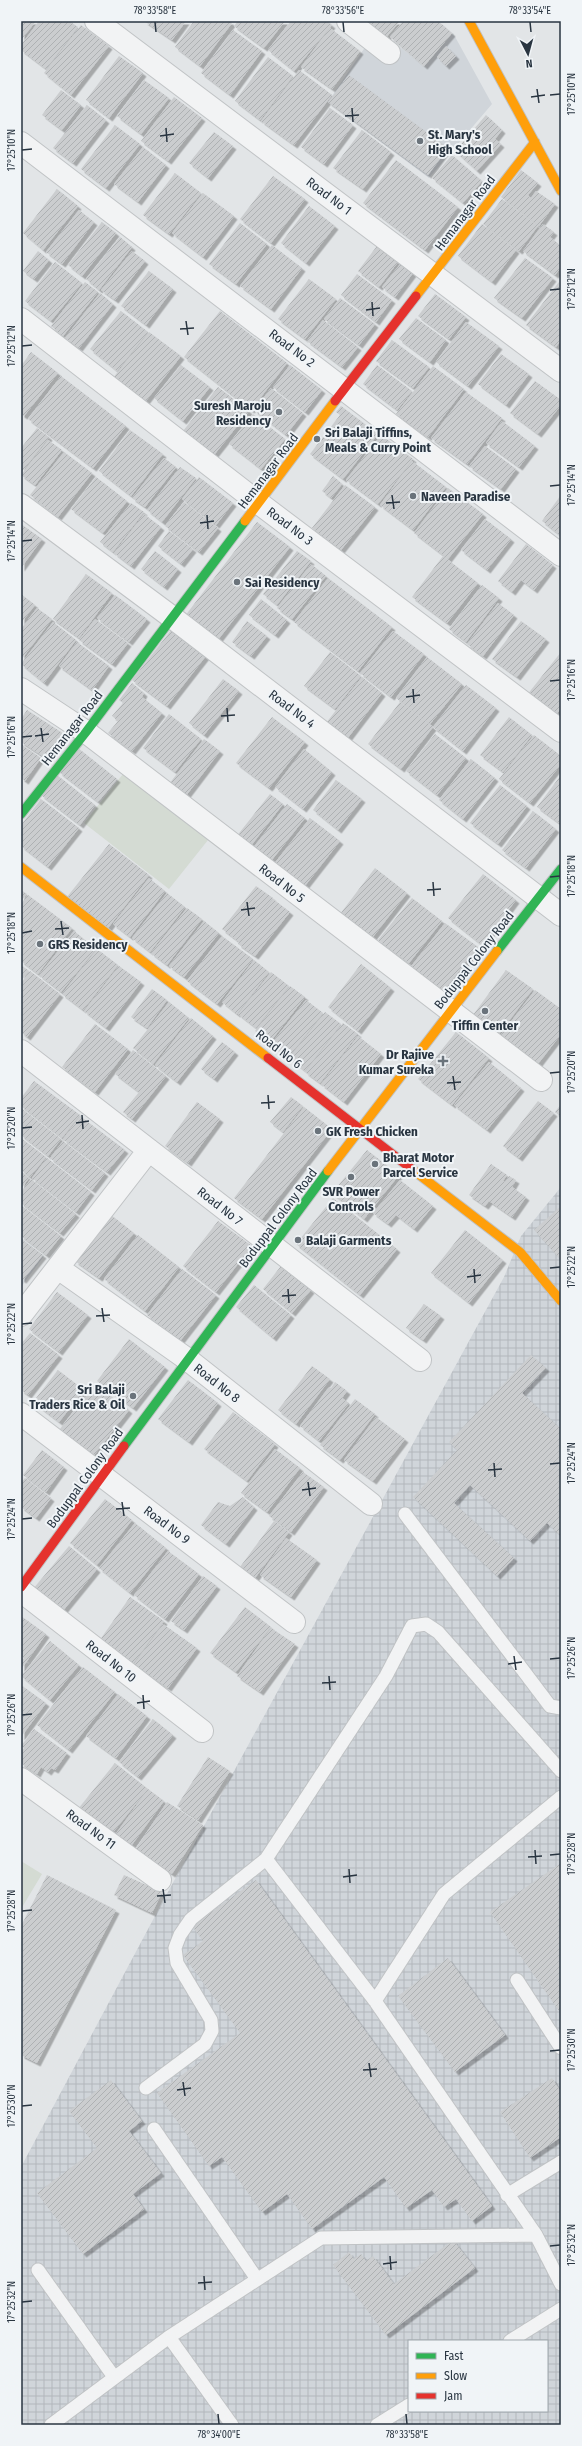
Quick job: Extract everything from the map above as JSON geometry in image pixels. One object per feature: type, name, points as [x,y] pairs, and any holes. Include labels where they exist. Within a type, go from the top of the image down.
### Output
[{"type":"street","name":"Road No 1","points":[[96,21],[561,372]]},
{"type":"street","points":[[348,21],[388,53]]},
{"type":"street","points":[[469,21],[561,190]]},
{"type":"street","name":"Hemanagar Road","points":[[21,814],[86,732],[260,504],[345,388],[434,276],[535,142]]},
{"type":"street","name":"Road No 2","points":[[21,143],[345,388],[518,525],[561,555]]},
{"type":"street","name":"Road No 3","points":[[21,318],[260,504],[561,731]]},
{"type":"street","name":"Road No 4","points":[[21,505],[173,618],[561,915]]},
{"type":"street","name":"Road No 5","points":[[21,689],[86,732],[541,1080]]},
{"type":"street","name":"Road No 6","points":[[21,867],[520,1252],[561,1301]]},
{"type":"street","name":"Boduppal Colony Road","points":[[21,1587],[187,1359],[362,1129],[449,1011],[561,869]]},
{"type":"street","name":"Road No 7","points":[[24,1059],[149,1150],[420,1360]]},
{"type":"street","points":[[21,1315],[149,1150]]},
{"type":"street","name":"Road No 8","points":[[58,1268],[187,1359],[371,1504]]},
{"type":"street","name":"Road No 9","points":[[21,1414],[294,1622]]},
{"type":"street","name":"Road No 10","points":[[21,1591],[202,1731]]},
{"type":"street","name":"Road No 11","points":[[21,1779],[160,1880]]},
{"type":"lane","points":[[405,1514],[550,1706],[561,1708]]},
{"type":"lane","points":[[146,2088],[205,2044],[212,2031],[211,2020],[176,1962],[175,1948],[180,1935],[191,1919],[266,1859],[386,1676],[412,1626],[426,1624],[438,1632],[561,1771]]},
{"type":"lane","points":[[375,2001],[444,1894],[561,1797]]},
{"type":"lane","points":[[266,1859],[375,2001],[507,2195],[536,2235],[561,2284]]},
{"type":"lane","points":[[517,1980],[561,2048]]},
{"type":"lane","points":[[154,2129],[257,2279]]},
{"type":"lane","points":[[507,2195],[561,2162]]},
{"type":"lane","points":[[51,2425],[169,2336],[321,2238],[536,2235]]},
{"type":"lane","points":[[38,2270],[114,2378]]},
{"type":"lane","points":[[512,2340],[561,2309]]},
{"type":"lane","points":[[169,2336],[232,2425]]},
{"type":"lane","points":[[377,2425],[408,2406]]},
{"type":"shaded area","name":"St. Mary's High School","points":[[453,33],[492,104],[429,178],[328,102],[374,34],[385,41],[389,38],[424,67]]},
{"type":"shaded area","points":[[123,774],[208,840],[169,889],[84,823]]},
{"type":"shaded area","points":[[561,1187],[561,2425],[21,2425],[21,2167],[163,1901],[504,1277],[521,1236]]},
{"type":"shaded area","points":[[21,1238],[44,1256],[21,1287]]},
{"type":"shaded area","points":[[21,1861],[42,1874],[21,1909]]},
{"type":"building","points":[[21,21],[36,21],[21,40]]},
{"type":"building","points":[[39,21],[69,21],[78,27],[46,69],[21,50],[21,45]]},
{"type":"building","points":[[144,21],[186,21],[172,40]]},
{"type":"building","points":[[194,21],[229,21],[232,23],[200,66],[175,47]]},
{"type":"building","points":[[238,21],[285,21],[264,48],[234,26]]},
{"type":"building","points":[[291,21],[327,21],[332,25],[294,71],[268,50]]},
{"type":"building","points":[[365,21],[400,21],[384,40]]},
{"type":"building","points":[[403,21],[438,21],[452,33],[424,66],[390,37]]},
{"type":"building","points":[[81,25],[109,46],[71,95],[44,73]]},
{"type":"building","points":[[330,28],[360,51],[332,89],[301,67]]},
{"type":"building","points":[[233,30],[262,51],[230,95],[201,73]]},
{"type":"building","points":[[446,46],[456,56],[446,66],[437,57]]},
{"type":"building","points":[[119,56],[143,73],[109,118],[86,100]]},
{"type":"building","points":[[268,57],[293,76],[260,120],[235,101]]},
{"type":"building","points":[[299,70],[332,95],[294,145],[261,121]]},
{"type":"building","points":[[349,75],[448,148],[428,175],[328,102]]},
{"type":"building","points":[[144,80],[169,98],[141,134],[117,116]]},
{"type":"building","points":[[61,90],[81,105],[62,130],[42,115]]},
{"type":"building","points":[[174,97],[202,118],[168,161],[141,141]]},
{"type":"building","points":[[87,105],[106,120],[73,163],[53,148]]},
{"type":"building","points":[[330,108],[353,125],[324,164],[301,147]]},
{"type":"building","points":[[486,115],[502,130],[495,139],[501,144],[477,171],[455,151]]},
{"type":"building","points":[[115,125],[140,144],[106,188],[81,169]]},
{"type":"building","points":[[362,130],[391,152],[363,189],[333,168]]},
{"type":"building","points":[[214,132],[233,146],[208,178],[189,163]]},
{"type":"building","points":[[143,147],[166,165],[138,202],[114,184]]},
{"type":"building","points":[[452,155],[482,181],[463,203],[432,178]]},
{"type":"building","points":[[396,160],[458,207],[425,250],[363,203]]},
{"type":"building","points":[[521,170],[538,183],[528,195],[531,198],[536,191],[555,204],[539,226],[501,197]]},
{"type":"building","points":[[175,173],[201,193],[169,234],[143,215]]},
{"type":"building","points":[[273,176],[305,199],[271,243],[240,219]]},
{"type":"building","points":[[57,189],[78,206],[43,250],[23,233]]},
{"type":"building","points":[[203,193],[234,216],[203,257],[172,233]]},
{"type":"building","points":[[502,199],[538,226],[519,251],[483,224]]},
{"type":"building","points":[[309,206],[335,226],[306,263],[281,243]]},
{"type":"building","points":[[79,210],[94,222],[62,264],[46,252]]},
{"type":"building","points":[[102,222],[116,233],[82,276],[68,265]]},
{"type":"building","points":[[240,223],[267,244],[236,284],[209,264]]},
{"type":"building","points":[[482,224],[516,250],[492,282],[458,256]]},
{"type":"building","points":[[543,224],[554,232],[550,237],[561,246],[561,267],[555,275],[523,251]]},
{"type":"building","points":[[120,237],[132,247],[99,290],[86,279]]},
{"type":"building","points":[[272,245],[302,268],[271,309],[240,286]]},
{"type":"building","points":[[377,246],[398,262],[379,287],[358,271]]},
{"type":"building","points":[[38,251],[49,260],[34,279],[23,271]]},
{"type":"building","points":[[132,251],[145,261],[115,300],[101,290]]},
{"type":"building","points":[[525,258],[553,278],[522,318],[494,298]]},
{"type":"building","points":[[55,262],[82,283],[51,321],[25,301]]},
{"type":"building","points":[[401,263],[413,273],[395,297],[382,287]]},
{"type":"building","points":[[149,271],[173,289],[146,325],[121,306]]},
{"type":"building","points":[[357,274],[392,300],[376,322],[341,295]]},
{"type":"building","points":[[309,279],[336,299],[305,339],[278,319]]},
{"type":"building","points":[[85,282],[98,292],[63,336],[51,326]]},
{"type":"building","points":[[559,282],[561,340],[556,347],[526,325]]},
{"type":"building","points":[[100,293],[113,304],[79,348],[65,338]]},
{"type":"building","points":[[435,294],[466,317],[449,339],[418,316]]},
{"type":"building","points":[[340,298],[375,324],[359,345],[324,319]]},
{"type":"building","points":[[121,311],[148,332],[117,371],[90,349]]},
{"type":"building","points":[[220,311],[287,363],[251,410],[184,357]]},
{"type":"building","points":[[416,318],[446,340],[430,362],[399,339]]},
{"type":"building","points":[[323,320],[358,347],[342,367],[307,341]]},
{"type":"building","points":[[466,322],[499,346],[468,386],[436,362]]},
{"type":"building","points":[[149,332],[181,356],[145,402],[113,378]]},
{"type":"building","points":[[392,340],[429,367],[413,388],[376,361]]},
{"type":"building","points":[[31,352],[58,373],[24,416],[21,414],[21,366]]},
{"type":"building","points":[[501,354],[529,374],[506,405],[478,384]]},
{"type":"building","points":[[181,365],[210,387],[183,421],[154,398]]},
{"type":"building","points":[[290,365],[322,390],[305,412],[273,387]]},
{"type":"building","points":[[377,365],[412,391],[397,410],[363,384]]},
{"type":"building","points":[[433,366],[464,389],[428,437],[396,414]]},
{"type":"building","points":[[61,376],[126,426],[93,468],[28,419]]},
{"type":"building","points":[[535,381],[561,400],[561,405],[538,434],[510,413]]},
{"type":"building","points":[[218,387],[249,411],[214,455],[183,431]]},
{"type":"building","name":"Suresh Maroju Residency","points":[[271,388],[303,413],[286,435],[254,410]]},
{"type":"building","points":[[466,392],[502,418],[467,464],[431,438]]},
{"type":"building","points":[[341,406],[378,434],[343,479],[310,454],[340,415],[336,412]]},
{"type":"building","points":[[253,414],[285,439],[261,469],[229,444]]},
{"type":"building","points":[[502,421],[535,446],[519,467],[486,443]]},
{"type":"building","points":[[37,428],[49,437],[21,473],[21,448]]},
{"type":"building","points":[[130,430],[163,454],[131,496],[99,471]]},
{"type":"building","points":[[381,435],[413,459],[378,504],[346,480]]},
{"type":"building","points":[[48,440],[62,450],[35,485],[21,475]]},
{"type":"building","points":[[485,446],[516,469],[501,489],[469,466]]},
{"type":"building","points":[[64,452],[92,473],[58,517],[30,495]]},
{"type":"building","points":[[164,458],[176,467],[145,507],[132,498]]},
{"type":"building","name":"Naveen Paradise","points":[[412,461],[446,487],[413,530],[380,505]]},
{"type":"building","points":[[180,467],[196,478],[162,522],[147,510]]},
{"type":"building","points":[[333,476],[342,484],[331,498],[322,491]]},
{"type":"building","points":[[96,477],[127,501],[103,533],[71,509]]},
{"type":"building","points":[[199,477],[233,503],[216,525],[182,499]]},
{"type":"building","points":[[345,485],[375,507],[341,550],[312,528]]},
{"type":"building","points":[[448,488],[483,514],[448,559],[414,533]]},
{"type":"building","points":[[561,495],[561,536],[542,521]]},
{"type":"building","points":[[184,502],[218,528],[199,552],[165,526]]},
{"type":"building","points":[[131,503],[144,512],[113,552],[100,542]]},
{"type":"building","points":[[144,514],[161,527],[131,566],[114,553]]},
{"type":"building","points":[[485,519],[511,539],[487,570],[461,550]]},
{"type":"building","name":"Sai Residency","points":[[257,522],[290,547],[217,641],[185,616]]},
{"type":"building","points":[[21,524],[42,539],[21,568]]},
{"type":"building","points":[[169,531],[193,549],[181,564],[158,546]]},
{"type":"building","points":[[526,544],[553,565],[534,590],[521,580],[512,592],[498,581]]},
{"type":"building","points":[[155,551],[178,569],[164,587],[141,569]]},
{"type":"building","points":[[297,551],[311,561],[277,605],[263,594]]},
{"type":"building","points":[[443,556],[478,583],[447,623],[412,597]]},
{"type":"building","points":[[311,564],[326,576],[292,619],[277,608]]},
{"type":"building","points":[[86,574],[112,593],[79,638],[53,619]]},
{"type":"building","points":[[328,578],[392,627],[358,671],[294,622]]},
{"type":"building","points":[[482,585],[499,598],[466,642],[449,629]]},
{"type":"building","points":[[21,594],[35,605],[21,623]]},
{"type":"building","points":[[115,595],[147,619],[129,642],[97,618]]},
{"type":"building","points":[[261,599],[287,620],[275,635],[249,615]]},
{"type":"building","points":[[498,603],[514,615],[483,656],[467,644]]},
{"type":"building","points":[[37,608],[52,619],[21,660],[21,629]]},
{"type":"building","points":[[95,619],[128,643],[112,664],[79,640]]},
{"type":"building","points":[[247,621],[267,636],[251,656],[232,642]]},
{"type":"building","points":[[521,621],[546,639],[517,677],[492,659]]},
{"type":"building","points":[[53,622],[76,640],[44,683],[21,664]]},
{"type":"building","points":[[175,625],[209,652],[167,706],[132,680]]},
{"type":"building","points":[[393,631],[424,654],[391,697],[360,673]]},
{"type":"building","points":[[77,642],[109,666],[92,690],[59,666]]},
{"type":"building","points":[[330,652],[361,676],[335,709],[304,686]]},
{"type":"building","points":[[561,652],[561,708],[555,716],[527,695]]},
{"type":"building","points":[[427,657],[462,684],[430,724],[396,698]]},
{"type":"building","points":[[362,677],[382,693],[347,739],[326,723]]},
{"type":"building","points":[[223,679],[239,691],[204,735],[189,723]]},
{"type":"building","points":[[132,683],[144,693],[142,697],[162,713],[132,751],[108,733],[118,721],[112,716],[123,703],[119,700]]},
{"type":"building","points":[[466,685],[496,708],[463,751],[433,727]]},
{"type":"building","points":[[400,702],[433,727],[401,769],[368,744]]},
{"type":"building","points":[[27,710],[64,734],[47,759],[21,742],[21,719]]},
{"type":"building","points":[[169,714],[201,739],[175,772],[143,748]]},
{"type":"building","points":[[272,717],[305,742],[269,788],[236,763]]},
{"type":"building","points":[[509,717],[532,735],[503,772],[480,755]]},
{"type":"building","points":[[435,734],[466,758],[437,795],[406,771]]},
{"type":"building","points":[[534,735],[561,756],[561,764],[530,803],[499,779]]},
{"type":"building","points":[[204,739],[220,751],[185,797],[169,784]]},
{"type":"building","points":[[21,744],[41,758],[25,781],[21,778]]},
{"type":"building","points":[[78,748],[117,779],[98,802],[59,772]]},
{"type":"building","points":[[304,749],[332,772],[303,809],[275,787]]},
{"type":"building","points":[[471,759],[495,778],[463,819],[439,800]]},
{"type":"building","points":[[57,775],[95,805],[80,825],[41,795]]},
{"type":"building","points":[[561,775],[561,821],[559,823],[537,807]]},
{"type":"building","points":[[336,780],[362,799],[338,830],[313,810]]},
{"type":"building","points":[[500,785],[527,806],[498,844],[470,823]]},
{"type":"building","points":[[270,794],[283,804],[250,847],[236,837]]},
{"type":"building","points":[[41,799],[79,828],[48,867],[21,846],[21,825]]},
{"type":"building","points":[[287,804],[305,818],[271,861],[253,848]]},
{"type":"building","points":[[533,811],[556,829],[526,868],[502,850]]},
{"type":"building","points":[[310,818],[340,841],[304,887],[274,864]]},
{"type":"building","points":[[109,844],[149,875],[108,928],[67,897]]},
{"type":"building","points":[[375,868],[407,893],[372,938],[340,914]]},
{"type":"building","points":[[483,874],[516,900],[482,945],[448,918]]},
{"type":"building","points":[[149,878],[165,891],[130,937],[113,924]]},
{"type":"building","points":[[256,886],[273,898],[239,942],[222,929]]},
{"type":"building","points":[[21,890],[27,894],[21,901]]},
{"type":"building","points":[[167,893],[185,907],[150,952],[132,938]]},
{"type":"building","name":"GRS Residency","points":[[28,895],[72,928],[38,974],[21,961],[21,904]]},
{"type":"building","points":[[412,898],[442,921],[409,963],[378,940]]},
{"type":"building","points":[[273,899],[290,912],[255,956],[238,944]]},
{"type":"building","points":[[187,908],[202,919],[167,965],[151,953]]},
{"type":"building","points":[[204,921],[219,933],[184,977],[169,966]]},
{"type":"building","points":[[445,923],[478,947],[441,994],[409,969]]},
{"type":"building","points":[[74,931],[96,949],[61,992],[39,975]]},
{"type":"building","points":[[222,936],[253,959],[217,1004],[187,981]]},
{"type":"building","points":[[97,949],[118,965],[83,1010],[62,994]]},
{"type":"building","points":[[254,960],[269,972],[237,1014],[222,1002]]},
{"type":"building","points":[[361,964],[391,988],[358,1031],[328,1007]]},
{"type":"building","points":[[21,965],[29,971],[21,981]]},
{"type":"building","points":[[119,966],[141,982],[106,1028],[84,1011]]},
{"type":"building","points":[[506,970],[533,989],[499,1034],[473,1015]]},
{"type":"building","points":[[30,971],[60,994],[27,1037],[21,1032],[21,983]]},
{"type":"building","points":[[271,972],[289,986],[256,1028],[238,1014]]},
{"type":"building","points":[[290,986],[305,997],[270,1042],[255,1031]]},
{"type":"building","points":[[152,989],[167,1000],[147,1028],[131,1017]]},
{"type":"building","points":[[535,990],[561,1009],[561,1034],[538,1064],[500,1036]]},
{"type":"building","points":[[306,1000],[323,1013],[288,1058],[271,1044]]},
{"type":"building","points":[[169,1002],[189,1018],[153,1064],[133,1048]]},
{"type":"building","points":[[325,1012],[341,1024],[305,1071],[289,1058]]},
{"type":"building","points":[[191,1018],[213,1036],[177,1082],[155,1065]]},
{"type":"building","points":[[343,1023],[358,1034],[320,1083],[305,1072]]},
{"type":"building","points":[[95,1024],[128,1049],[95,1092],[62,1067]]},
{"type":"building","points":[[456,1032],[489,1058],[452,1105],[418,1079]]},
{"type":"building","points":[[358,1036],[381,1054],[344,1102],[321,1084]]},
{"type":"building","points":[[222,1042],[235,1052],[214,1079],[201,1069]]},
{"type":"building","points":[[133,1050],[166,1076],[132,1119],[123,1112],[139,1092],[115,1074]]},
{"type":"building","points":[[489,1062],[521,1088],[487,1130],[454,1105]]},
{"type":"building","points":[[34,1081],[80,1115],[62,1138],[21,1106],[21,1098]]},
{"type":"building","points":[[291,1097],[303,1106],[283,1132],[270,1122]]},
{"type":"building","points":[[538,1101],[554,1113],[519,1158],[503,1146]]},
{"type":"building","points":[[197,1102],[220,1119],[188,1163],[165,1146]]},
{"type":"building","points":[[561,1104],[561,1117],[555,1112]]},
{"type":"building","points":[[304,1107],[332,1129],[262,1219],[234,1198]]},
{"type":"building","points":[[21,1108],[61,1139],[48,1156],[21,1135]]},
{"type":"building","points":[[80,1116],[125,1150],[107,1172],[63,1139]]},
{"type":"building","points":[[21,1138],[46,1157],[30,1177],[21,1170]]},
{"type":"building","points":[[63,1141],[105,1173],[92,1190],[50,1158]]},
{"type":"building","points":[[367,1150],[399,1175],[364,1219],[332,1193]]},
{"type":"building","points":[[47,1158],[91,1192],[76,1212],[32,1178]]},
{"type":"building","points":[[491,1164],[507,1175],[503,1181],[505,1182],[509,1176],[516,1180],[512,1187],[526,1197],[512,1217],[489,1201],[485,1206],[469,1195]]},
{"type":"building","points":[[21,1171],[29,1178],[21,1189]]},
{"type":"building","points":[[31,1179],[76,1214],[60,1233],[21,1203],[21,1192]]},
{"type":"building","points":[[400,1180],[433,1206],[414,1229],[396,1215],[388,1224],[373,1213]]},
{"type":"building","points":[[333,1198],[397,1249],[360,1295],[296,1244]]},
{"type":"building","points":[[21,1205],[61,1236],[46,1255],[21,1236]]},
{"type":"building","points":[[561,1206],[561,1260],[534,1230]]},
{"type":"building","points":[[111,1215],[134,1233],[99,1278],[75,1261]]},
{"type":"building","points":[[218,1221],[252,1246],[216,1292],[183,1266]]},
{"type":"building","points":[[465,1230],[503,1260],[469,1303],[431,1273]]},
{"type":"building","points":[[138,1235],[179,1267],[145,1311],[104,1279]]},
{"type":"building","points":[[21,1239],[43,1255],[23,1280],[21,1279]]},
{"type":"building","points":[[281,1266],[311,1290],[292,1313],[263,1289]]},
{"type":"building","points":[[182,1269],[216,1295],[180,1341],[147,1315]]},
{"type":"building","points":[[254,1285],[291,1315],[273,1338],[236,1307]]},
{"type":"building","points":[[57,1292],[88,1315],[59,1352],[29,1329]]},
{"type":"building","points":[[424,1304],[441,1316],[423,1340],[406,1328]]},
{"type":"building","points":[[30,1333],[59,1355],[28,1395],[21,1390],[21,1344]]},
{"type":"building","points":[[129,1339],[165,1367],[133,1408],[97,1381]]},
{"type":"building","points":[[531,1355],[546,1368],[522,1393],[561,1429],[561,1536],[547,1523],[530,1541],[470,1485],[454,1503],[514,1558],[497,1576],[413,1497],[457,1450],[449,1442]]},
{"type":"building","points":[[312,1366],[330,1379],[296,1424],[278,1410]]},
{"type":"building","points":[[58,1370],[84,1390],[59,1422],[33,1402]]},
{"type":"building","points":[[188,1380],[218,1403],[189,1442],[158,1419]]},
{"type":"building","points":[[335,1382],[347,1391],[342,1398],[349,1403],[319,1441],[300,1426],[329,1387],[331,1388]]},
{"type":"building","points":[[95,1384],[129,1410],[94,1455],[60,1429]]},
{"type":"building","points":[[355,1399],[375,1414],[340,1460],[320,1445]]},
{"type":"building","points":[[233,1412],[275,1444],[247,1481],[204,1449]]},
{"type":"building","points":[[376,1417],[405,1439],[373,1481],[344,1460]]},
{"type":"building","points":[[275,1449],[300,1468],[267,1512],[241,1493]]},
{"type":"building","points":[[42,1450],[64,1467],[46,1492],[23,1475]]},
{"type":"building","points":[[303,1472],[324,1487],[291,1532],[269,1516]]},
{"type":"building","points":[[25,1478],[51,1498],[36,1518],[21,1507],[21,1483]]},
{"type":"building","points":[[243,1497],[254,1507],[226,1544],[201,1525],[218,1502],[230,1506]]},
{"type":"building","points":[[105,1499],[132,1520],[97,1565],[70,1543]]},
{"type":"building","points":[[274,1521],[289,1532],[255,1578],[240,1567]]},
{"type":"building","points":[[135,1523],[166,1548],[130,1593],[99,1568]]},
{"type":"building","points":[[286,1538],[317,1560],[291,1597],[260,1575]]},
{"type":"building","points":[[69,1546],[97,1569],[62,1612],[33,1589]]},
{"type":"building","points":[[168,1551],[199,1574],[165,1619],[134,1595]]},
{"type":"building","points":[[203,1576],[217,1586],[184,1630],[171,1621]]},
{"type":"building","points":[[130,1597],[164,1621],[130,1668],[97,1644]]},
{"type":"building","points":[[245,1607],[271,1627],[236,1672],[210,1653]]},
{"type":"building","points":[[21,1616],[46,1634],[27,1661],[21,1656]]},
{"type":"building","points":[[163,1624],[197,1648],[168,1688],[134,1664]]},
{"type":"building","points":[[271,1628],[295,1644],[260,1692],[237,1676]]},
{"type":"building","points":[[50,1641],[79,1665],[50,1700],[21,1676]]},
{"type":"building","points":[[21,1657],[27,1661],[21,1669]]},
{"type":"building","points":[[83,1667],[115,1692],[69,1750],[37,1725]]},
{"type":"building","points":[[21,1685],[46,1703],[21,1737]]},
{"type":"building","points":[[118,1694],[147,1716],[116,1758],[86,1736]]},
{"type":"building","points":[[153,1719],[173,1735],[138,1777],[119,1762]]},
{"type":"building","points":[[34,1729],[67,1753],[55,1770],[51,1768],[48,1772],[41,1767],[37,1774],[21,1763],[21,1752],[24,1748],[21,1746]]},
{"type":"building","points":[[208,1757],[230,1771],[198,1820],[177,1806]]},
{"type":"building","points":[[115,1763],[148,1789],[114,1831],[78,1809]]},
{"type":"building","points":[[148,1789],[164,1801],[131,1846],[115,1835]]},
{"type":"building","points":[[167,1802],[203,1825],[172,1874],[135,1850]]},
{"type":"building","points":[[561,1863],[561,2014],[490,1912]]},
{"type":"building","points":[[47,1875],[116,1910],[37,2063],[21,2055],[21,1926]]},
{"type":"building","points":[[124,1875],[162,1892],[152,1913],[114,1895]]},
{"type":"building","points":[[256,1880],[492,2206],[472,2221],[456,2199],[444,2207],[432,2190],[406,2208],[384,2177],[312,2229],[287,2194],[262,2212],[222,2157],[209,2166],[157,2093],[240,2033],[183,1955],[203,1941],[192,1926]]},
{"type":"building","points":[[448,1958],[505,2035],[455,2072],[398,1996]]},
{"type":"building","points":[[552,2078],[561,2092],[561,2137],[530,2158],[500,2112]]},
{"type":"building","points":[[111,2080],[142,2121],[129,2131],[161,2173],[133,2194],[144,2209],[83,2254],[37,2193],[97,2148],[69,2111]]},
{"type":"building","points":[[453,2240],[475,2268],[386,2335],[333,2265],[349,2252],[354,2259],[361,2254],[366,2261],[373,2256],[394,2284]]},
{"type":"traffic: fast","points":[[21,814],[86,732],[245,521]]},
{"type":"traffic: fast","points":[[497,951],[561,869]]},
{"type":"traffic: fast","points":[[124,1446],[328,1171]]},
{"type":"traffic: slow","points":[[469,21],[561,191]]},
{"type":"traffic: slow","points":[[416,296],[535,142]]},
{"type":"traffic: slow","points":[[245,521],[335,401]]},
{"type":"traffic: slow","points":[[21,867],[268,1058]]},
{"type":"traffic: slow","points":[[328,1171],[497,951]]},
{"type":"traffic: slow","points":[[413,1170],[520,1252],[561,1301]]},
{"type":"traffic: jam","points":[[335,401],[416,296]]},
{"type":"traffic: jam","points":[[268,1058],[413,1170]]},
{"type":"traffic: jam","points":[[21,1587],[124,1446]]},
{"type":"place","name":"St. Mary's High School","points":[[420,141]]},
{"type":"place","name":"Suresh Maroju Residency","points":[[279,412]]},
{"type":"place","name":"Sri Balaji Tiffins, Meals & Curry Point","points":[[317,439]]},
{"type":"place","name":"Naveen Paradise","points":[[413,496]]},
{"type":"place","name":"Sai Residency","points":[[237,582]]},
{"type":"place","name":"GRS Residency","points":[[40,944]]},
{"type":"place","name":"Tiffin Center","points":[[485,1011]]},
{"type":"place","name":"Dr Rajive Kumar Sureka","points":[[443,1061]]},
{"type":"place","name":"GK Fresh Chicken","points":[[318,1131]]},
{"type":"place","name":"Bharat Motor Parcel Service","points":[[375,1164]]},
{"type":"place","name":"SVR Power Controls","points":[[351,1177]]},
{"type":"place","name":"Balaji Garments","points":[[298,1240]]},
{"type":"place","name":"Sri Balaji Traders Rice & Oil","points":[[133,1396]]}]
